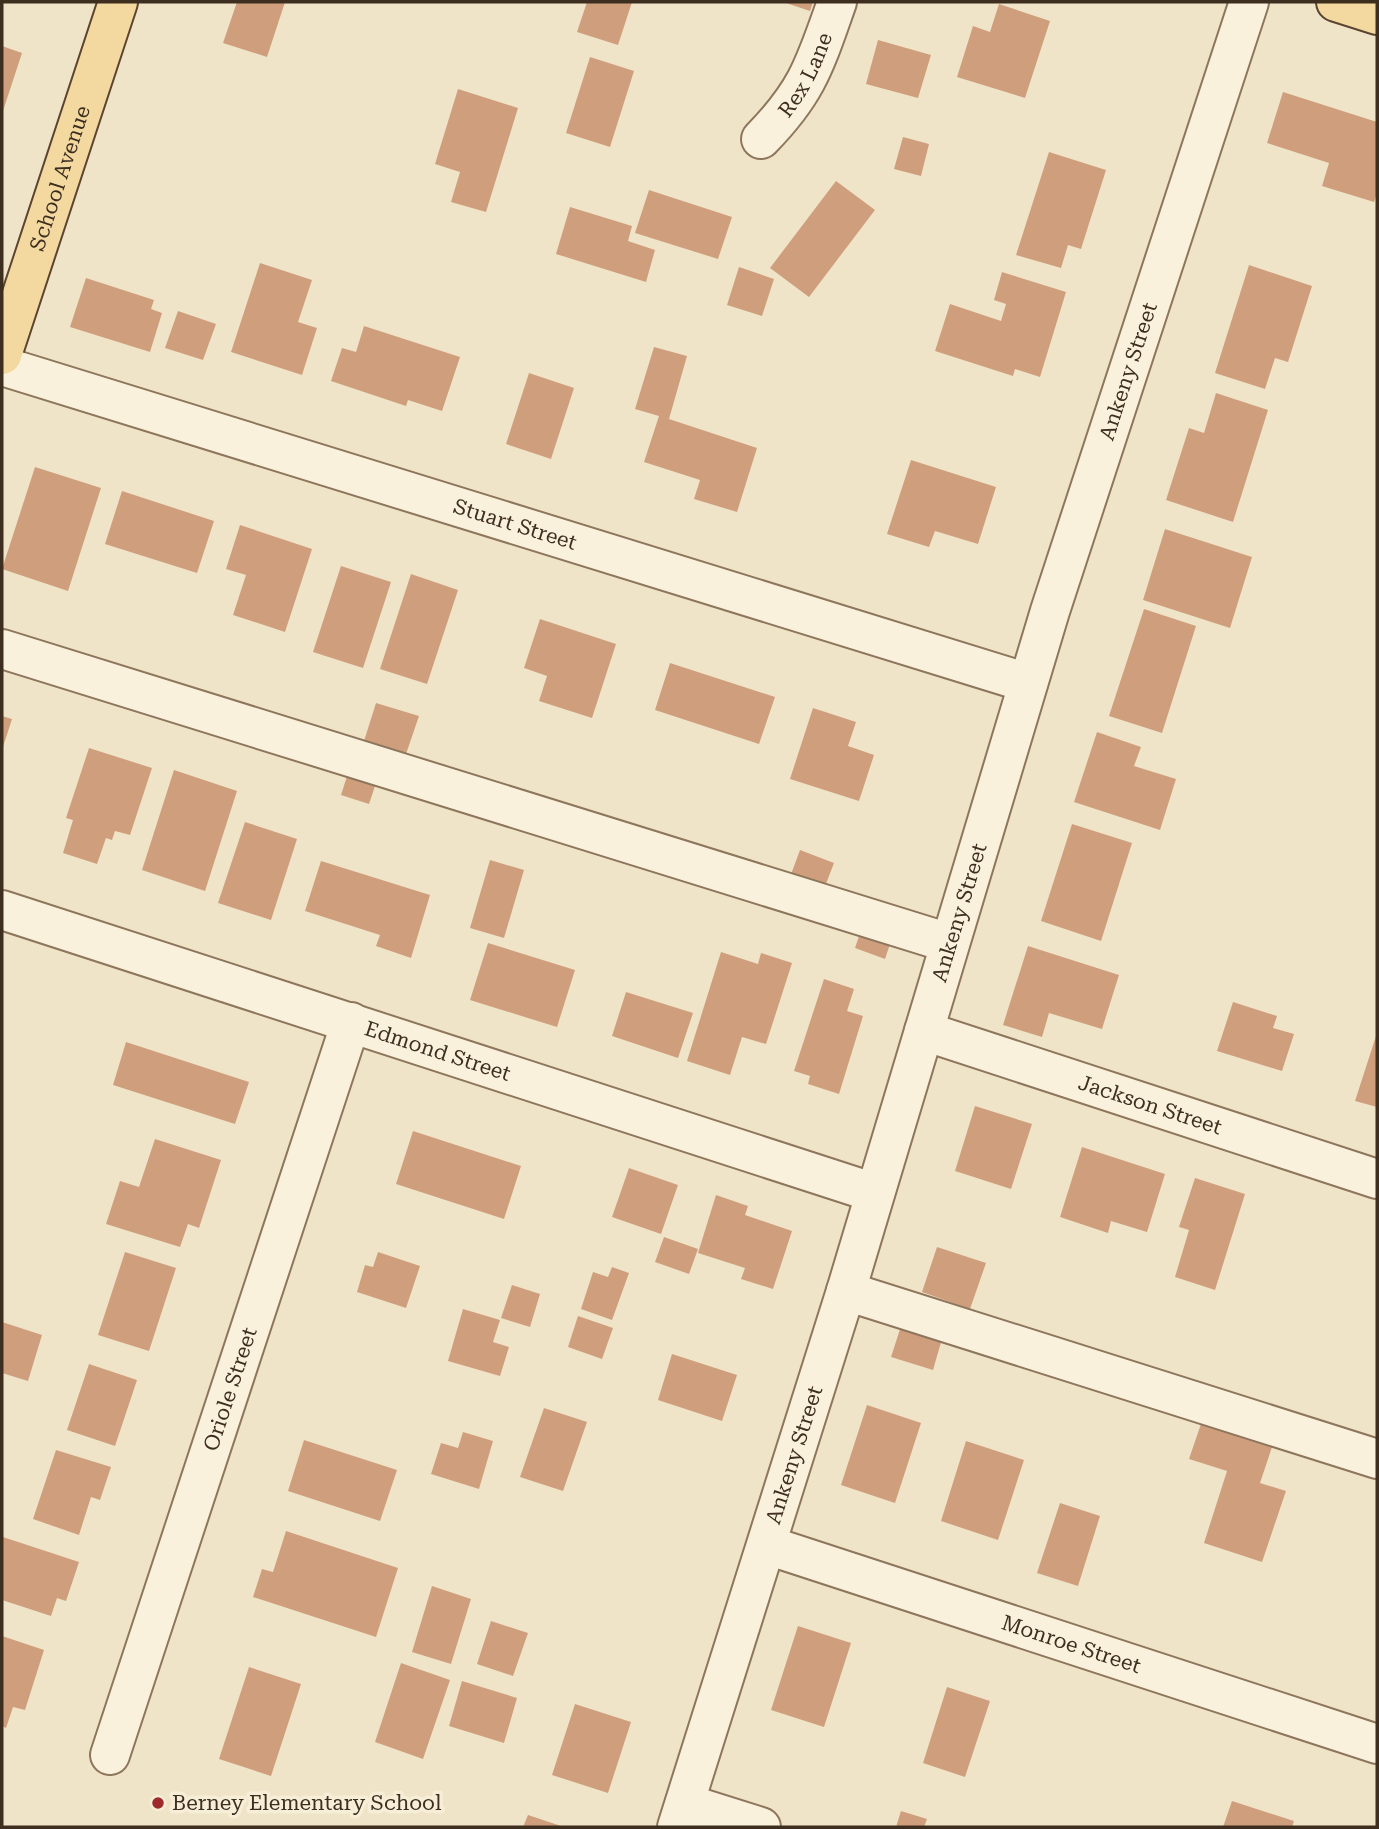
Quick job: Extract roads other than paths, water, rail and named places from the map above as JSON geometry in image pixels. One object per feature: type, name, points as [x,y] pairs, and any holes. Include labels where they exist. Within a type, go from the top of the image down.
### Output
[{"type":"main road","name":"School Avenue","points":[[2,355],[118,2]]},
{"type":"main road","points":[[1336,2],[1377,15]]},
{"type":"street","name":"Rex Lane","points":[[761,139],[790,110],[811,77],[837,2]]},
{"type":"street","name":"Ankeny Street","points":[[681,1815],[846,1291],[1028,683],[1249,2]]},
{"type":"street","name":"Stuart Street","points":[[2,366],[1028,683]]},
{"type":"street","points":[[2,649],[949,943]]},
{"type":"street","name":"Edmond Street","points":[[2,910],[875,1193]]},
{"type":"street","name":"Oriole Street","points":[[110,1755],[351,1022]]},
{"type":"street","name":"Jackson Street","points":[[924,1031],[1377,1180]]},
{"type":"street","points":[[846,1291],[1377,1459]]},
{"type":"street","name":"Monroe Street","points":[[767,1545],[1377,1744]]},
{"type":"street","points":[[681,1815],[761,1827]]},
{"type":"place","name":"Berney Elementary School","points":[[158,1803]]}]
